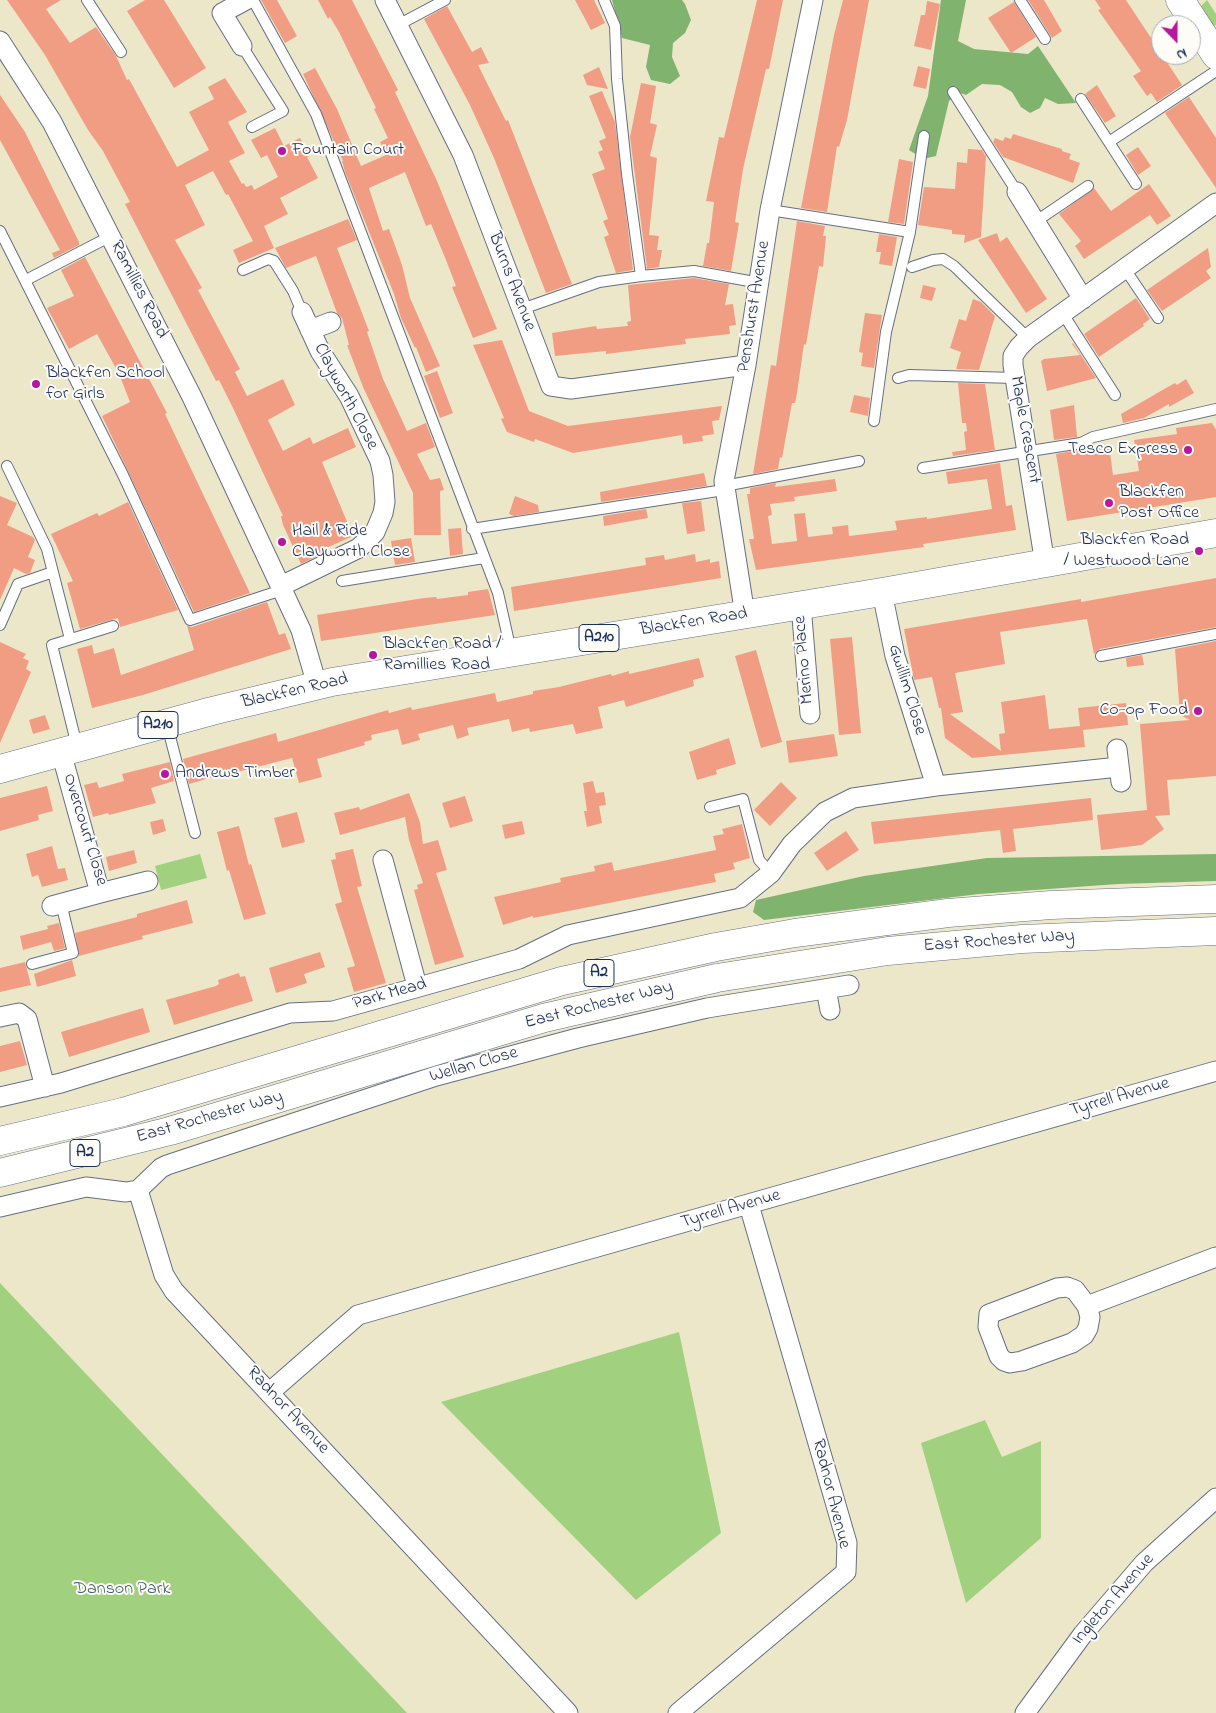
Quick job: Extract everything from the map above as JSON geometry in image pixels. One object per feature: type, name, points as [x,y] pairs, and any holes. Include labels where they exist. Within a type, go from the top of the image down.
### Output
[{"type":"main road","points":[[1180,0],[1216,55]]},
{"type":"main road","name":"Blackfen Road","points":[[0,769],[166,723],[317,685],[746,615],[1216,533]]},
{"type":"main road","name":"East Rochester Way","points":[[0,1141],[123,1112],[562,982],[716,947],[795,933],[948,913],[1051,905],[1216,899]]},
{"type":"main road","name":"East Rochester Way","points":[[0,1173],[88,1153],[179,1128],[544,1018],[717,978],[888,951],[1022,939],[1216,931]]},
{"type":"street","points":[[242,46],[218,7],[246,0]]},
{"type":"street","name":"Burns Avenue","points":[[385,0],[460,147],[548,381],[556,388],[571,389],[746,365]]},
{"type":"street","name":"Penshurst Avenue","points":[[746,615],[724,488],[760,283],[770,210],[813,0]]},
{"type":"street","name":"Ramillies Road","points":[[0,41],[52,122],[192,397],[301,630],[317,685]]},
{"type":"street","points":[[1017,192],[1083,299]]},
{"type":"street","name":"Maple Crescent","points":[[1045,564],[1013,356],[1018,347],[1028,338],[1216,204]]},
{"type":"street","name":"Clayworth Close","points":[[282,588],[359,548],[375,532],[383,514],[385,502],[384,475],[380,461],[349,396],[320,351],[302,312]]},
{"type":"street","name":"Clayworth Close","points":[[310,330],[330,322]]},
{"type":"street","name":"Gwillim Close","points":[[882,592],[895,656],[936,786]]},
{"type":"street","name":"Merino Place","points":[[801,605],[810,714]]},
{"type":"street","points":[[771,873],[792,844],[825,812],[852,798],[936,786],[1120,775],[1117,749]]},
{"type":"street","name":"Overcourt Close","points":[[69,750],[100,893],[148,881]]},
{"type":"street","points":[[383,860],[417,986]]},
{"type":"street","name":"Park Mead","points":[[0,1098],[45,1087],[290,1013],[333,1011],[519,959],[568,935],[740,898],[771,873]]},
{"type":"street","points":[[56,904],[100,893]]},
{"type":"street","name":"Wellan Close","points":[[138,1190],[167,1164],[436,1076],[578,1038],[707,1008],[849,985]]},
{"type":"street","points":[[826,989],[830,1010]]},
{"type":"street","points":[[0,1017],[19,1013],[27,1019],[45,1087]]},
{"type":"street","name":"Tyrrell Avenue","points":[[270,1392],[358,1315],[1216,1071]]},
{"type":"street","points":[[0,1207],[86,1187],[126,1192],[138,1190]]},
{"type":"street","name":"Radnor Avenue","points":[[138,1190],[158,1258],[168,1283],[568,1713]]},
{"type":"street","name":"Radnor Avenue","points":[[678,1713],[846,1572],[847,1544],[749,1205]]},
{"type":"street","points":[[1087,1306],[1216,1257]]},
{"type":"street","points":[[1067,1287],[1075,1290],[1087,1306],[1090,1317],[1088,1328],[1084,1335],[1072,1343],[1022,1361],[1010,1363],[1004,1361],[999,1356],[987,1320],[989,1314],[996,1310],[1057,1288],[1067,1287]]},
{"type":"street","name":"Ingleton Avenue","points":[[1025,1713],[1083,1634],[1144,1563],[1216,1498]]},
{"type":"lane","points":[[87,0],[121,52]]},
{"type":"lane","points":[[253,0],[316,114],[457,483],[472,529],[498,593],[511,652]]},
{"type":"lane","points":[[398,25],[445,0]]},
{"type":"lane","points":[[604,0],[615,26],[617,79],[627,174],[641,276]]},
{"type":"lane","points":[[1020,0],[1045,39]]},
{"type":"lane","points":[[242,46],[283,112],[252,127]]},
{"type":"lane","points":[[1109,142],[1216,71]]},
{"type":"lane","points":[[953,92],[1017,192]]},
{"type":"lane","points":[[1081,99],[1136,184]]},
{"type":"lane","points":[[874,421],[886,332],[910,232],[924,136]]},
{"type":"lane","points":[[1035,222],[1088,186]]},
{"type":"lane","points":[[770,210],[910,232]]},
{"type":"lane","points":[[0,231],[123,475],[190,620],[282,588]]},
{"type":"lane","points":[[26,280],[111,236]]},
{"type":"lane","points":[[243,270],[268,259],[274,261],[293,291],[302,312]]},
{"type":"lane","points":[[912,268],[933,260],[943,259],[954,266],[1028,338]]},
{"type":"lane","points":[[1125,269],[1158,318]]},
{"type":"lane","points":[[522,309],[600,282],[641,276],[694,271],[760,283]]},
{"type":"lane","points":[[1063,314],[1114,394]]},
{"type":"lane","points":[[898,378],[908,375],[1015,378]]},
{"type":"lane","points":[[923,468],[1081,443],[1093,437],[1216,410]]},
{"type":"lane","points":[[472,529],[724,488],[859,461]]},
{"type":"lane","points":[[7,466],[44,542],[70,639]]},
{"type":"lane","points":[[342,581],[484,558]]},
{"type":"lane","points":[[0,625],[18,584],[53,572]]},
{"type":"lane","points":[[69,750],[52,645],[113,626]]},
{"type":"lane","points":[[1100,656],[1216,634]]},
{"type":"lane","points":[[166,723],[195,833]]},
{"type":"lane","points":[[710,807],[743,799],[759,860],[771,873]]},
{"type":"lane","points":[[32,964],[74,953],[56,904]]},
{"type":"green space","points":[[612,0],[682,0],[685,4],[691,20],[685,33],[673,43],[672,57],[680,76],[670,84],[651,80],[646,67],[650,45],[622,38]]},
{"type":"green space","points":[[941,0],[966,0],[958,41],[974,49],[1028,54],[1038,46],[1076,103],[1058,104],[1045,98],[1040,108],[1030,113],[1021,107],[1012,92],[1000,85],[982,84],[966,95],[958,92],[949,101],[936,156],[923,159],[909,150],[928,96]]},
{"type":"green space","points":[[1207,0],[1216,14],[1216,25],[1209,28],[1197,10]]},
{"type":"green space","points":[[200,854],[207,878],[161,890],[155,866]]},
{"type":"green space","points":[[1216,854],[1216,881],[1118,884],[979,894],[764,920],[753,912],[756,900],[864,876],[987,858]]},
{"type":"green space","name":"Danson Park","points":[[0,1283],[407,1713],[0,1713]]},
{"type":"green space","points":[[679,1332],[721,1533],[636,1600],[441,1402]]},
{"type":"green space","points":[[985,1420],[1002,1457],[1041,1441],[1041,1538],[966,1603],[921,1443]]},
{"type":"building","points":[[7,0],[61,0],[46,9],[70,43],[96,27],[116,56],[127,80],[129,79],[177,167],[209,150],[189,112],[214,99],[208,87],[225,78],[247,112],[228,122],[245,153],[229,161],[242,184],[244,183],[246,187],[252,185],[254,190],[278,177],[267,155],[261,158],[251,140],[275,128],[284,146],[300,138],[310,156],[307,157],[318,178],[280,198],[288,214],[264,226],[274,248],[239,263],[233,250],[253,241],[228,194],[226,195],[213,171],[185,185],[205,225],[175,240],[202,288],[198,290],[240,369],[235,372],[247,396],[283,379],[295,405],[268,420],[283,451],[310,437],[313,444],[348,428],[356,447],[322,462],[353,536],[324,549],[325,552],[301,564],[283,525],[281,516],[283,516],[233,408],[219,380],[216,381],[125,204],[130,202],[103,151],[88,130],[45,55]]},
{"type":"building","points":[[145,0],[164,0],[206,68],[174,88],[127,11]]},
{"type":"building","points":[[261,0],[277,0],[297,36],[285,43]]},
{"type":"building","points":[[318,0],[352,0],[398,90],[395,92],[437,181],[497,329],[473,338],[452,287],[456,286],[446,260],[431,224],[426,226],[405,172],[369,188],[383,231],[389,229],[402,265],[410,298],[440,366],[426,372],[401,318],[394,294],[345,172],[343,161],[303,74],[315,68],[337,109],[361,166],[386,155],[380,142],[388,138],[374,109],[376,108],[339,32],[330,17],[328,19]]},
{"type":"building","points":[[575,0],[594,0],[605,23],[591,30]]},
{"type":"building","points":[[757,0],[783,0],[769,69],[766,69],[743,169],[735,222],[739,223],[731,271],[703,266],[707,243],[709,243],[714,202],[706,201],[719,137],[724,138]]},
{"type":"building","points":[[843,0],[869,0],[847,120],[839,147],[837,146],[827,212],[801,208],[834,35]]},
{"type":"building","points":[[1028,0],[1044,0],[1062,31],[1052,38]]},
{"type":"building","points":[[1095,0],[1126,0],[1151,38],[1151,65],[1169,65],[1182,85],[1157,102],[1151,93],[1147,96],[1133,76],[1141,71],[1098,10],[1101,9]]},
{"type":"building","points":[[927,1],[940,4],[931,50],[914,46],[921,15],[925,15]]},
{"type":"building","points":[[1014,2],[1036,37],[1011,53],[988,18]]},
{"type":"building","points":[[447,6],[472,52],[481,47],[489,63],[478,65],[506,121],[508,120],[572,284],[546,293],[494,158],[470,105],[424,19]]},
{"type":"building","points":[[918,66],[930,69],[926,89],[913,86]]},
{"type":"building","points":[[599,67],[608,89],[587,85],[583,75]]},
{"type":"building","points":[[641,83],[656,86],[650,123],[657,125],[650,156],[657,158],[649,235],[659,236],[657,250],[662,250],[659,267],[647,269],[630,137]]},
{"type":"building","points":[[1097,85],[1116,116],[1105,123],[1085,94]]},
{"type":"building","points":[[602,91],[615,122],[633,270],[616,273],[604,237],[609,235],[603,221],[608,219],[592,174],[605,169],[598,152],[603,150],[599,141],[606,138],[589,96]]},
{"type":"building","points":[[0,95],[25,132],[79,242],[79,245],[54,258],[52,253],[60,250],[0,140]]},
{"type":"building","points":[[1189,97],[1216,138],[1216,188],[1165,113]]},
{"type":"building","points":[[1013,134],[1062,149],[1062,151],[1071,154],[1069,159],[1080,163],[1073,183],[1003,157],[993,142],[995,138],[1003,141],[1005,137],[1011,139]]},
{"type":"building","points":[[1138,147],[1151,166],[1138,175],[1126,155]]},
{"type":"building","points":[[968,149],[982,150],[986,156],[981,237],[964,243],[965,235],[952,234],[952,230],[918,225],[924,187],[955,189],[957,162],[967,163]]},
{"type":"building","points":[[899,159],[913,162],[904,224],[888,222]]},
{"type":"building","points":[[1149,184],[1171,216],[1157,225],[1150,215],[1084,259],[1075,246],[1081,241],[1059,214],[1094,188],[1111,211]]},
{"type":"building","points":[[348,219],[357,240],[337,248],[369,331],[367,332],[383,379],[407,431],[426,423],[435,447],[417,454],[430,480],[440,478],[444,490],[440,491],[441,535],[414,535],[413,493],[363,387],[347,345],[349,345],[342,318],[337,313],[316,256],[286,268],[275,248]]},
{"type":"building","points":[[797,221],[825,226],[823,236],[826,236],[823,267],[819,266],[797,393],[795,403],[792,403],[782,458],[780,457],[778,469],[753,474],[771,365],[776,366]]},
{"type":"building","points":[[997,233],[1000,242],[1007,237],[1047,299],[1026,313],[978,240]]},
{"type":"building","points":[[879,234],[897,237],[892,266],[879,264],[881,252],[876,252]]},
{"type":"building","points":[[1208,248],[1211,267],[1206,271],[1211,278],[1162,311],[1147,290]]},
{"type":"building","points":[[85,257],[167,413],[165,414],[250,593],[194,612],[102,416],[130,402],[119,374],[97,334],[69,349],[47,308],[74,296],[61,270]]},
{"type":"building","points":[[694,278],[729,284],[725,305],[733,304],[736,325],[729,326],[730,334],[685,339],[686,344],[606,354],[606,351],[555,356],[552,333],[596,326],[597,329],[628,326],[627,322],[631,321],[628,285]]},
{"type":"building","points":[[923,285],[936,288],[932,301],[920,298]]},
{"type":"building","points":[[1136,298],[1150,319],[1143,324],[1144,326],[1099,357],[1084,334]]},
{"type":"building","points":[[973,299],[981,302],[995,316],[979,370],[956,369],[961,352],[950,348],[959,319],[966,321]]},
{"type":"building","points":[[865,313],[882,315],[874,368],[861,366],[863,353],[859,352]]},
{"type":"building","points":[[502,340],[529,411],[568,426],[722,406],[719,420],[712,421],[714,434],[702,436],[703,441],[683,444],[682,435],[573,453],[535,439],[534,442],[507,432],[501,419],[504,418],[473,345]]},
{"type":"building","points":[[1073,343],[1096,378],[1047,391],[1041,361],[1044,359],[1080,355]]},
{"type":"building","points":[[437,371],[453,413],[440,418],[424,376]]},
{"type":"building","points":[[1186,379],[1194,393],[1144,418],[1123,423],[1121,414],[1175,383],[1177,385]]},
{"type":"building","points":[[958,383],[985,384],[995,450],[953,456],[952,452],[966,450],[964,432],[967,431],[966,423],[962,423]]},
{"type":"building","points":[[854,395],[870,398],[868,416],[850,412]]},
{"type":"building","points":[[1074,405],[1077,437],[1054,440],[1050,410]]},
{"type":"building","points":[[1212,423],[1216,430],[1216,497],[1067,521],[1056,454],[1109,444],[1113,475],[1139,471],[1134,440],[1177,434],[1176,428]]},
{"type":"building","points":[[1000,463],[1006,506],[1012,505],[1016,530],[923,544],[924,547],[756,570],[749,539],[754,539],[747,494],[750,494],[750,488],[776,483],[775,487],[835,479],[837,491],[794,497],[795,501],[770,504],[772,515],[768,516],[772,544],[797,541],[794,514],[805,513],[808,537],[833,534],[832,527],[848,525],[849,536],[897,530],[895,521],[927,517],[927,519],[992,509],[987,479],[948,484],[946,472]]},
{"type":"building","points":[[704,473],[707,486],[601,502],[600,492]]},
{"type":"building","points":[[0,496],[17,503],[7,525],[33,537],[35,540],[28,557],[35,560],[30,573],[26,574],[14,568],[0,600]]},
{"type":"building","points":[[515,496],[538,505],[539,512],[514,516],[509,514]]},
{"type":"building","points":[[701,501],[705,531],[687,534],[682,503]]},
{"type":"building","points":[[128,502],[178,610],[120,627],[118,618],[80,629],[67,583],[73,581],[51,534],[97,513],[99,516]]},
{"type":"building","points":[[646,509],[648,518],[604,526],[603,516]]},
{"type":"building","points":[[461,528],[463,554],[450,556],[448,529]]},
{"type":"building","points":[[411,538],[415,562],[395,565],[391,541]]},
{"type":"building","points":[[695,554],[696,562],[710,559],[710,563],[719,561],[721,578],[514,611],[511,587],[646,565],[645,558],[664,555],[665,560]]},
{"type":"building","points":[[1216,578],[1216,627],[1100,649],[1094,654],[1087,619],[1000,632],[1005,664],[955,673],[963,712],[950,714],[1001,751],[999,734],[1005,733],[1001,702],[1045,695],[1049,729],[1080,726],[1078,708],[1126,703],[1128,725],[1083,730],[1085,747],[972,758],[945,738],[941,708],[939,708],[932,677],[914,680],[904,629],[1081,599],[1081,602]]},
{"type":"building","points":[[488,589],[495,615],[321,641],[317,615],[424,598],[436,597],[437,599],[468,595],[468,592]]},
{"type":"building","points":[[267,602],[279,635],[285,633],[291,649],[143,695],[92,708],[77,649],[92,645],[94,654],[114,648],[121,675],[194,650],[187,626],[192,627]]},
{"type":"building","points":[[852,637],[861,733],[839,735],[830,639]]},
{"type":"building","points":[[1216,641],[1216,776],[1167,780],[1170,815],[1155,816],[1164,829],[1142,845],[1101,850],[1097,815],[1147,810],[1140,724],[1190,720],[1180,715],[1175,649]]},
{"type":"building","points":[[0,642],[26,654],[23,658],[29,661],[26,669],[31,672],[0,743]]},
{"type":"building","points":[[756,650],[782,742],[761,748],[735,656]]},
{"type":"building","points":[[1142,655],[1144,665],[1127,667],[1126,658]]},
{"type":"building","points":[[699,658],[704,677],[693,680],[694,686],[626,707],[624,700],[598,707],[603,728],[576,734],[573,724],[530,732],[529,728],[512,732],[509,719],[467,728],[469,735],[457,739],[453,725],[418,734],[420,740],[402,745],[398,729],[371,735],[372,740],[364,742],[365,745],[317,759],[322,777],[299,783],[292,758],[237,772],[236,769],[212,775],[213,777],[189,784],[183,759],[276,733],[278,742],[388,710],[389,713],[411,707],[412,710],[495,693],[497,702],[533,694],[533,691],[559,687],[611,674],[612,676],[629,671],[629,674]]},
{"type":"building","points":[[45,715],[50,729],[33,734],[29,720]]},
{"type":"building","points":[[834,734],[838,756],[789,763],[786,741]]},
{"type":"building","points":[[729,738],[736,764],[716,770],[717,774],[697,780],[689,752]]},
{"type":"building","points":[[170,762],[174,781],[151,788],[156,803],[109,815],[108,813],[93,817],[84,785],[97,782],[99,788],[124,781],[122,774]]},
{"type":"building","points":[[593,781],[596,793],[604,792],[606,805],[599,806],[602,823],[587,827],[584,811],[587,811],[583,783]]},
{"type":"building","points":[[781,782],[797,798],[770,826],[754,810]]},
{"type":"building","points":[[47,786],[53,811],[38,815],[39,820],[0,831],[0,798]]},
{"type":"building","points":[[409,793],[420,822],[423,844],[438,840],[447,870],[436,873],[464,957],[435,965],[414,890],[418,889],[417,885],[423,883],[409,840],[405,817],[340,835],[334,813],[359,807],[360,810]]},
{"type":"building","points":[[465,796],[473,821],[450,828],[442,803]]},
{"type":"building","points":[[1091,798],[1093,820],[1013,829],[1016,851],[1003,853],[1000,830],[874,844],[871,822]]},
{"type":"building","points":[[297,812],[305,842],[282,848],[274,818]]},
{"type":"building","points":[[163,819],[166,831],[153,835],[150,822]]},
{"type":"building","points":[[522,821],[525,834],[505,839],[502,825]]},
{"type":"building","points":[[742,824],[750,858],[733,863],[735,869],[714,874],[716,882],[533,918],[533,916],[503,925],[494,897],[561,882],[560,878],[595,871],[594,866],[612,862],[614,871],[716,850],[713,836],[724,834],[722,829]]},
{"type":"building","points":[[239,826],[249,865],[251,864],[266,914],[244,920],[229,870],[227,871],[217,832]]},
{"type":"building","points":[[846,831],[859,850],[827,871],[814,853]]},
{"type":"building","points":[[52,846],[58,869],[65,868],[68,880],[42,887],[38,875],[32,877],[26,854]]},
{"type":"building","points":[[353,849],[362,886],[357,887],[386,983],[354,992],[347,968],[355,966],[335,904],[342,902],[331,860],[336,859],[335,853]]},
{"type":"building","points":[[134,850],[137,863],[109,871],[106,857]]},
{"type":"building","points":[[187,900],[193,923],[142,936],[143,939],[79,956],[75,933],[137,917],[137,914]]},
{"type":"building","points":[[59,923],[65,948],[54,951],[51,942],[23,950],[20,936],[48,929],[47,926]]},
{"type":"building","points":[[320,952],[325,967],[304,974],[307,983],[276,993],[269,968]]},
{"type":"building","points":[[72,960],[76,976],[37,987],[34,974]]},
{"type":"building","points":[[25,962],[31,985],[0,992],[0,968]]},
{"type":"building","points":[[239,973],[240,977],[245,976],[253,1001],[174,1025],[166,1000],[216,986],[219,984],[218,980]]},
{"type":"building","points":[[143,1008],[150,1032],[69,1057],[61,1032]]},
{"type":"building","points":[[20,1041],[27,1065],[0,1072],[0,1046]]},
{"type":"place","name":"Fountain Court","points":[[282,151]]},
{"type":"place","name":"Blackfen School for Girls","points":[[36,384]]},
{"type":"place","name":"Tesco Express","points":[[1188,450]]},
{"type":"place","name":"Blackfen Post Office","points":[[1109,503]]},
{"type":"place","name":"Hail & Ride Clayworth Close","points":[[282,542]]},
{"type":"place","name":"Blackfen Road / Westwood Lane","points":[[1199,551]]},
{"type":"place","name":"Blackfen Road / Ramillies Road","points":[[373,655]]},
{"type":"place","name":"Co-op Food","points":[[1198,711]]},
{"type":"place","name":"Andrews Timber","points":[[165,774]]}]
